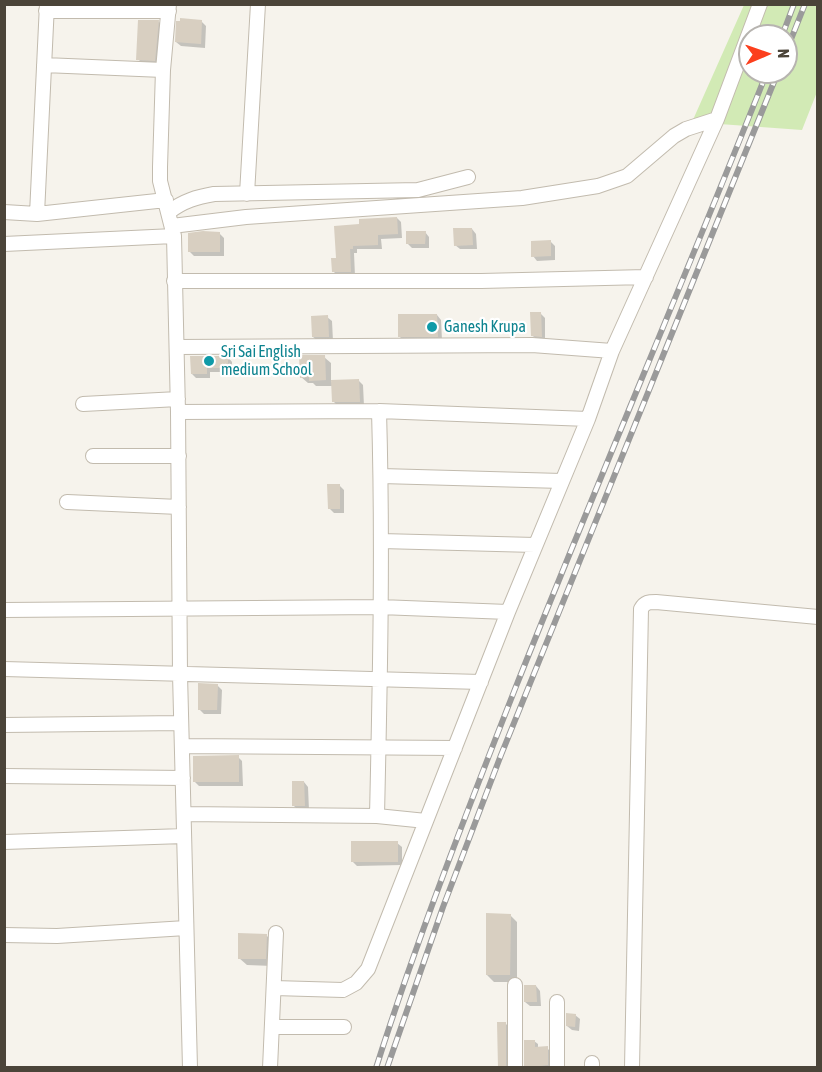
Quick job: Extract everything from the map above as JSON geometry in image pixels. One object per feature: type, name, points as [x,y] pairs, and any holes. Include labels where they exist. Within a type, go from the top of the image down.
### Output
[{"type":"street","points":[[247,194],[258,4]]},
{"type":"street","points":[[274,988],[343,990],[350,988],[363,977],[368,969],[508,612],[588,418],[612,351],[717,120],[760,4]]},
{"type":"street","points":[[37,214],[47,8],[169,8],[163,70],[160,181],[171,219],[177,347],[180,674],[190,1068]]},
{"type":"street","points":[[44,65],[163,70]]},
{"type":"street","points":[[4,212],[171,219],[246,218],[522,198],[598,186],[627,176],[674,136],[686,129],[717,120]]},
{"type":"street","points":[[171,219],[178,205],[214,194],[418,190],[468,177]]},
{"type":"street","points":[[4,244],[171,219]]},
{"type":"street","points":[[174,281],[481,281],[646,277]]},
{"type":"street","points":[[177,347],[532,345],[612,351]]},
{"type":"street","points":[[83,404],[588,418]]},
{"type":"street","points":[[377,816],[381,541],[379,411]]},
{"type":"street","points":[[93,456],[179,456]]},
{"type":"street","points":[[381,476],[562,481]]},
{"type":"street","points":[[67,502],[179,507]]},
{"type":"street","points":[[381,541],[535,545]]},
{"type":"street","points":[[632,1068],[641,609],[644,604],[656,602],[818,617]]},
{"type":"street","points":[[4,610],[380,607],[508,612]]},
{"type":"street","points":[[4,669],[481,682]]},
{"type":"street","points":[[4,725],[182,723]]},
{"type":"street","points":[[182,746],[455,748]]},
{"type":"street","points":[[4,776],[183,778]]},
{"type":"street","points":[[184,814],[377,816],[426,821]]},
{"type":"street","points":[[4,842],[184,836]]},
{"type":"street","points":[[4,935],[57,936],[186,928]]},
{"type":"street","points":[[270,1068],[276,933]]},
{"type":"street","points":[[515,985],[515,1068]]},
{"type":"street","points":[[557,1002],[557,1068]]},
{"type":"street","points":[[273,1027],[344,1027]]},
{"type":"green space","points":[[744,5],[817,5],[817,92],[802,130],[692,122]]},
{"type":"building","points":[[180,18],[202,20],[201,44],[175,42],[176,21],[180,21]]},
{"type":"building","points":[[138,20],[159,20],[155,61],[136,60]]},
{"type":"building","points":[[397,217],[398,234],[378,235],[378,245],[353,246],[353,249],[350,249],[351,272],[332,272],[331,258],[336,258],[334,226],[359,224],[359,219]]},
{"type":"building","points":[[453,228],[472,228],[473,245],[454,246]]},
{"type":"building","points":[[406,231],[426,231],[425,244],[406,244]]},
{"type":"building","points":[[220,232],[220,252],[188,252],[188,233]]},
{"type":"building","points":[[551,240],[551,256],[531,257],[531,241]]},
{"type":"building","points":[[530,312],[541,312],[542,337],[531,336]]},
{"type":"building","points":[[398,314],[437,314],[438,337],[398,337]]},
{"type":"building","points":[[328,315],[329,337],[312,337],[311,316]]},
{"type":"building","points":[[299,355],[325,355],[326,380],[309,381],[309,377],[300,378]]},
{"type":"building","name":"Sri Sai English medium School","points":[[190,356],[228,356],[228,368],[207,368],[207,374],[191,374]]},
{"type":"building","points":[[359,379],[360,402],[332,402],[331,380]]},
{"type":"building","points":[[327,484],[340,484],[340,509],[328,509]]},
{"type":"building","points":[[198,683],[218,684],[217,710],[198,710]]},
{"type":"building","points":[[239,755],[239,782],[193,782],[193,756]]},
{"type":"building","points":[[292,781],[304,781],[305,806],[292,806]]},
{"type":"building","points":[[351,841],[398,841],[398,862],[351,862]]},
{"type":"building","points":[[486,913],[511,914],[510,975],[486,975]]},
{"type":"building","points":[[238,933],[267,934],[266,959],[238,959]]},
{"type":"building","points":[[524,985],[536,985],[537,1002],[524,1002]]},
{"type":"building","points":[[566,1013],[576,1014],[575,1027],[566,1026]]},
{"type":"building","points":[[497,1022],[506,1022],[506,1068],[498,1068]]},
{"type":"building","points":[[524,1040],[535,1040],[535,1047],[548,1046],[548,1065],[524,1068]]},
{"type":"railway","points":[[786,24],[794,4]]},
{"type":"railway","points":[[797,24],[805,4]]},
{"type":"railway","points":[[376,1068],[425,924],[515,689],[762,84]]},
{"type":"railway","points":[[387,1068],[443,907],[501,755],[773,84]]},
{"type":"place","name":"Ganesh Krupa","points":[[432,327]]},
{"type":"place","name":"Sri Sai English medium School","points":[[209,361]]}]
